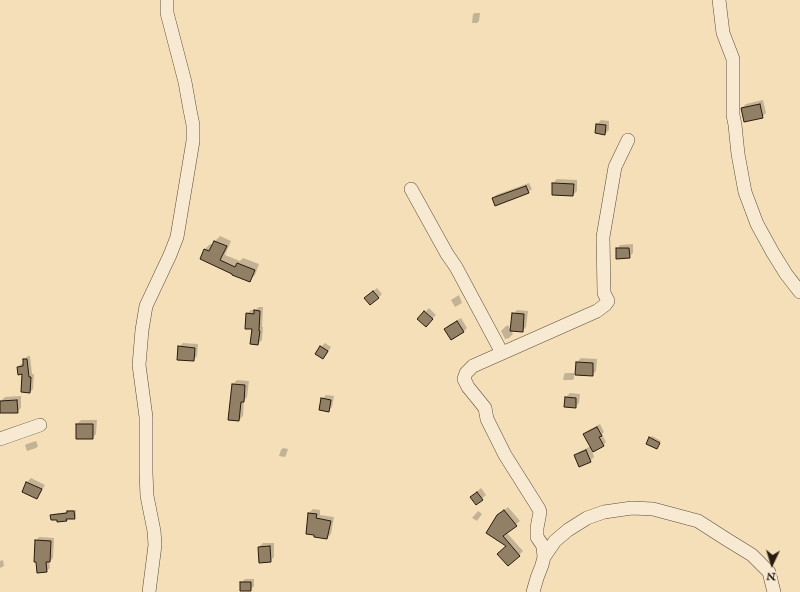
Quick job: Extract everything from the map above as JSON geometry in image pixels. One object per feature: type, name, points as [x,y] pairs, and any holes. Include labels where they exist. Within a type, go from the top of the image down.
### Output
[{"type":"street","points":[[149,592],[155,546],[154,531],[147,496],[146,417],[139,365],[142,330],[146,306],[170,256],[176,237],[193,141],[193,125],[185,82],[167,13],[167,0]]},
{"type":"street","points":[[719,0],[723,33],[733,59],[733,115],[745,192],[758,224],[772,252],[800,292]]},
{"type":"street","points":[[544,557],[543,546],[537,537],[540,512],[539,509],[505,455],[487,419],[485,408],[468,387],[464,379],[466,373],[472,366],[597,311],[608,301],[604,293],[603,237],[615,167],[628,140]]},
{"type":"street","points":[[412,189],[447,254],[460,273],[502,352]]},
{"type":"street","points":[[0,440],[40,425]]},
{"type":"street","points":[[533,592],[536,578],[544,557],[555,540],[587,518],[604,512],[632,508],[653,509],[698,521],[752,555],[768,572],[774,592]]},
{"type":"building","points":[[760,104],[763,118],[744,122],[741,108]]},
{"type":"building","points":[[596,124],[606,125],[605,135],[595,133]]},
{"type":"building","points":[[552,183],[574,184],[573,196],[552,195]]},
{"type":"building","points":[[526,186],[529,193],[495,206],[492,198]]},
{"type":"building","points":[[214,241],[227,246],[220,260],[235,267],[237,263],[255,270],[250,282],[200,259],[204,249],[209,251]]},
{"type":"building","points":[[616,248],[629,248],[630,258],[616,259]]},
{"type":"building","points":[[373,291],[379,298],[370,305],[364,298]]},
{"type":"building","points":[[254,310],[260,311],[258,345],[250,344],[252,329],[245,329],[246,313],[254,314]]},
{"type":"building","points":[[424,311],[433,319],[426,327],[417,319]]},
{"type":"building","points":[[512,313],[524,314],[523,332],[510,331]]},
{"type":"building","points":[[457,321],[464,332],[451,340],[444,329]]},
{"type":"building","points":[[178,346],[195,348],[194,361],[177,360]]},
{"type":"building","points":[[320,346],[328,351],[323,359],[315,354]]},
{"type":"building","points":[[23,359],[27,359],[29,377],[31,377],[30,393],[21,392],[22,374],[18,375],[17,367],[23,366]]},
{"type":"building","points":[[576,362],[593,363],[593,376],[575,375]]},
{"type":"building","points":[[232,384],[245,385],[244,402],[241,402],[239,421],[228,420]]},
{"type":"building","points":[[565,397],[576,398],[576,408],[564,407]]},
{"type":"building","points":[[321,398],[331,400],[329,412],[319,410]]},
{"type":"building","points":[[17,400],[18,413],[0,413],[0,401]]},
{"type":"building","points":[[76,424],[93,424],[93,439],[76,439]]},
{"type":"building","points":[[597,427],[602,436],[599,437],[604,446],[593,452],[583,434]]},
{"type":"building","points":[[649,437],[660,443],[657,449],[646,444]]},
{"type":"building","points":[[586,450],[591,462],[579,467],[574,455]]},
{"type":"building","points":[[26,482],[42,489],[37,499],[22,492]]},
{"type":"building","points":[[477,492],[483,500],[476,505],[470,497]]},
{"type":"building","points":[[504,510],[517,526],[503,536],[520,556],[508,566],[497,554],[506,546],[486,533],[497,515]]},
{"type":"building","points":[[67,511],[74,511],[75,519],[66,519],[67,521],[57,522],[57,520],[51,520],[50,515],[67,513]]},
{"type":"building","points":[[308,513],[317,514],[316,518],[331,521],[327,539],[306,534]]},
{"type":"building","points":[[35,540],[51,541],[50,562],[46,562],[47,572],[37,573],[36,562],[34,562]]},
{"type":"building","points":[[270,546],[271,562],[259,563],[258,547]]},
{"type":"building","points":[[240,582],[251,582],[251,591],[240,591]]}]
